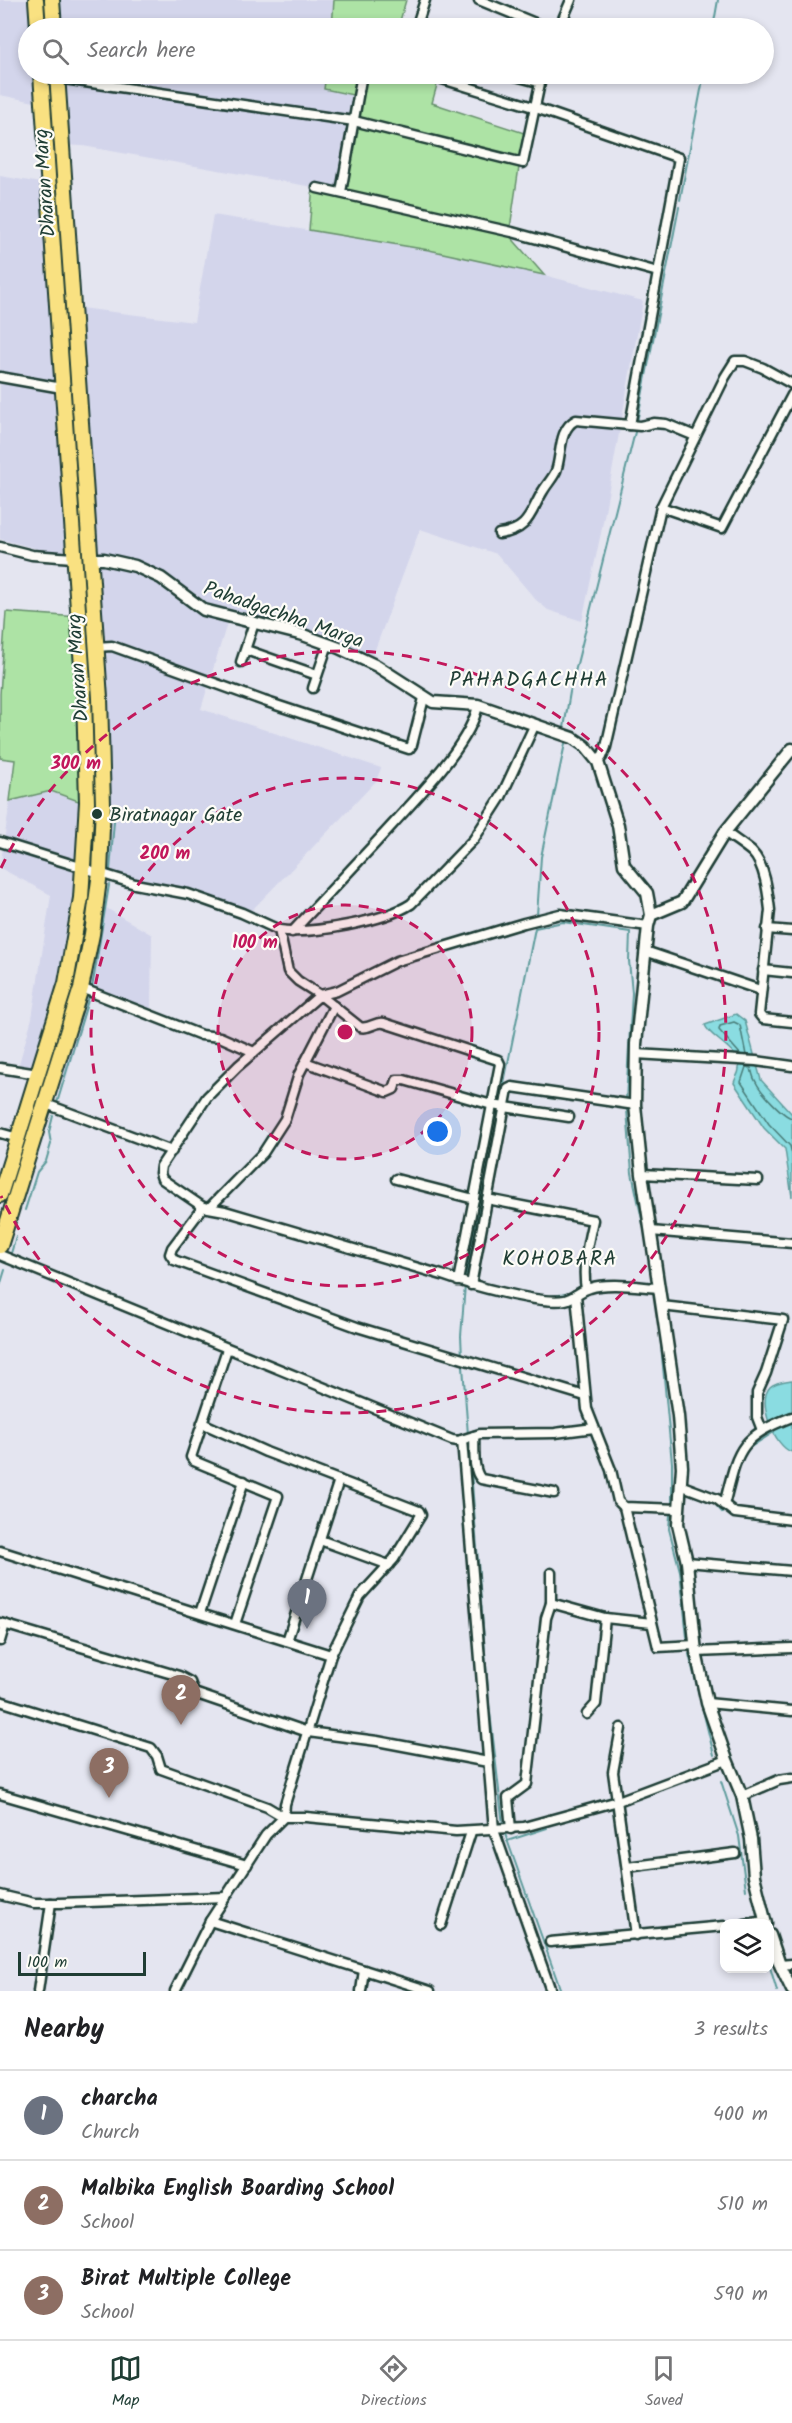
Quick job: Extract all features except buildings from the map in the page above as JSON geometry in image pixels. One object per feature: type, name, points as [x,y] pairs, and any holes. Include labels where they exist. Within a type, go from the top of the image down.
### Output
[{"type":"main road","points":[[36,0],[37,18]]},
{"type":"main road","points":[[52,0],[53,18]]},
{"type":"main road","name":"Dharan Marg","points":[[1,1188],[66,983],[84,868],[87,802],[84,696],[42,84]]},
{"type":"main road","name":"Dharan Marg","points":[[0,1246],[81,988],[92,934],[100,872],[103,805],[96,648],[58,84]]},
{"type":"street","points":[[419,18],[425,0]]},
{"type":"street","points":[[479,0],[523,18]]},
{"type":"street","points":[[564,18],[571,0]]},
{"type":"street","points":[[110,84],[354,121],[523,163],[539,84]]},
{"type":"street","points":[[341,192],[360,84]]},
{"type":"street","points":[[458,84],[533,107],[679,158],[630,425]]},
{"type":"street","points":[[317,188],[512,232],[658,272]]},
{"type":"street","points":[[598,762],[606,747],[661,507],[725,376],[735,361],[746,361],[792,384]]},
{"type":"street","points":[[0,377],[62,388]]},
{"type":"street","points":[[661,507],[722,528],[792,395]]},
{"type":"street","points":[[499,534],[508,533],[531,517],[542,492],[556,470],[564,437],[572,422],[581,420],[640,426],[654,423],[666,424],[695,436]]},
{"type":"street","points":[[0,547],[32,555],[74,558]]},
{"type":"street","name":"Pahadgachha Marga","points":[[89,560],[104,559],[135,566],[161,578],[204,610],[328,644],[377,666],[433,702],[478,705],[573,738],[585,746],[598,762],[618,825],[624,865],[647,893],[650,921]]},
{"type":"street","points":[[242,663],[254,623]]},
{"type":"street","points":[[313,688],[328,644]]},
{"type":"street","points":[[96,648],[112,646],[264,701],[409,749],[424,698]]},
{"type":"street","points":[[246,650],[317,675]]},
{"type":"street","points":[[292,932],[432,781],[476,717],[478,705]]},
{"type":"street","points":[[0,842],[135,884],[188,894],[279,930],[292,932],[333,927],[400,911],[411,904],[474,839],[501,797],[535,724]]},
{"type":"street","points":[[659,1288],[599,1286],[586,1289],[566,1300],[551,1300],[458,1281],[207,1207],[162,1179],[161,1166],[207,1097],[254,1052],[320,995],[337,991],[397,961],[552,916],[578,915],[650,921],[682,903],[725,832],[791,751]]},
{"type":"street","points":[[725,832],[753,853],[769,898],[759,1011],[763,1019],[792,1022]]},
{"type":"street","points":[[650,921],[645,951],[636,1053],[635,1105],[642,1174],[678,1416],[682,1467],[678,1524],[687,1562],[696,1649],[707,1703],[742,1796],[751,1839],[754,1876],[764,1919]]},
{"type":"street","points":[[768,929],[792,931]]},
{"type":"street","points":[[279,930],[288,971],[298,981],[363,1028],[384,1023],[498,1060],[500,1064],[458,1281]]},
{"type":"street","points":[[645,951],[760,990]]},
{"type":"street","points":[[763,970],[792,973]]},
{"type":"street","points":[[81,988],[201,1035],[220,1037],[254,1052]]},
{"type":"street","points":[[334,1006],[299,1074],[285,1119],[263,1153],[207,1207],[171,1248],[174,1260],[357,1326],[585,1396]]},
{"type":"street","points":[[636,1053],[756,1061],[792,1066]]},
{"type":"street","points":[[305,1062],[387,1092],[394,1089],[398,1080],[404,1080],[492,1105],[568,1117]]},
{"type":"street","points":[[0,1068],[38,1074]]},
{"type":"street","points":[[471,1284],[508,1089],[512,1087],[635,1105]]},
{"type":"street","points":[[46,1104],[172,1151]]},
{"type":"street","points":[[0,1133],[18,1138]]},
{"type":"street","points":[[642,1174],[758,1180]]},
{"type":"street","points":[[396,1179],[474,1199]]},
{"type":"street","points":[[487,1199],[593,1220],[587,1248],[586,1289]]},
{"type":"street","points":[[651,1232],[792,1243]]},
{"type":"street","points":[[0,1255],[452,1440],[474,1436],[555,1433],[594,1428]]},
{"type":"street","points":[[576,1295],[585,1396],[594,1428],[611,1470],[618,1501],[624,1507],[658,1647],[792,1648]]},
{"type":"street","points":[[662,1306],[783,1320],[757,1393],[757,1417],[764,1429]]},
{"type":"street","points":[[227,1349],[193,1448],[192,1459],[278,1496],[235,1624]]},
{"type":"street","points":[[724,1505],[737,1456],[747,1441],[764,1429],[790,1418]]},
{"type":"street","points":[[176,1991],[210,1921],[266,1835],[284,1817],[285,1804],[331,1655],[360,1596],[388,1565],[420,1519],[419,1511],[202,1424]]},
{"type":"street","points":[[474,1436],[476,1466],[481,1479],[554,1493]]},
{"type":"street","points":[[462,1440],[494,1830],[551,1991]]},
{"type":"street","points":[[287,1641],[339,1480]]},
{"type":"street","points":[[200,1613],[244,1481]]},
{"type":"street","points":[[681,1485],[717,1499],[735,1513],[792,1520]]},
{"type":"street","points":[[624,1507],[679,1509]]},
{"type":"street","points":[[320,1540],[388,1565]]},
{"type":"street","points":[[0,1551],[331,1655]]},
{"type":"street","points":[[687,1562],[732,1564],[792,1571]]},
{"type":"street","points":[[511,1829],[508,1798],[527,1784],[546,1618],[551,1603],[551,1573]]},
{"type":"street","points":[[551,1603],[606,1618],[652,1623]]},
{"type":"street","points":[[587,1714],[596,1704],[606,1618]]},
{"type":"street","points":[[0,1641],[3,1624],[179,1676],[190,1682],[194,1693],[308,1732],[377,1741],[488,1762]]},
{"type":"street","points":[[0,1701],[151,1748],[157,1756],[161,1769],[267,1807],[284,1817],[306,1817],[425,1829],[471,1832],[524,1827],[618,1801],[727,1760]]},
{"type":"street","points":[[707,1703],[792,1712]]},
{"type":"street","points":[[621,1728],[613,1772],[636,1935]]},
{"type":"street","points":[[742,1796],[779,1780],[792,1778]]},
{"type":"street","points":[[0,1794],[247,1865]]},
{"type":"street","points":[[441,1925],[471,1832]]},
{"type":"street","points":[[627,1867],[735,1853]]},
{"type":"street","points":[[0,1895],[34,1903],[226,1898]]},
{"type":"street","points":[[38,1991],[51,1903]]},
{"type":"street","points":[[210,1921],[430,1990]]},
{"type":"street","points":[[550,1942],[720,1926]]},
{"type":"street","points":[[774,1947],[792,1989]]},
{"type":"street","points":[[780,1965],[792,1964]]},
{"type":"street","points":[[361,1991],[364,1970]]},
{"type":"shaded area","points":[[0,0],[334,0],[333,18],[18,18],[18,84],[325,84],[324,89],[358,96],[341,192],[83,146],[61,145],[59,107],[0,95]]},
{"type":"shaded area","points":[[0,176],[64,187],[72,307],[194,322],[213,215],[429,250],[517,268],[643,301],[601,533],[582,621],[548,610],[536,600],[497,554],[420,529],[373,655],[291,627],[228,620],[201,709],[381,768],[376,781],[253,909],[242,913],[100,872],[96,902],[152,935],[151,1006],[147,1019],[89,998],[66,1080],[17,1071],[32,1018],[51,895],[0,868],[10,801],[51,791],[102,810],[89,560],[0,539]]},
{"type":"green space","points":[[334,0],[406,0],[401,18],[333,18]]},
{"type":"green space","points":[[325,84],[437,84],[432,103],[524,133],[509,235],[544,275],[429,250],[309,230],[313,185],[341,192],[358,96],[324,89]]},
{"type":"green space","points":[[6,612],[94,618],[88,645],[99,678],[103,810],[51,791],[10,801],[15,760],[0,758],[0,694]]},
{"type":"water","points":[[736,1014],[745,1021],[761,1080],[792,1114],[792,1197],[785,1149],[764,1128],[734,1083],[739,1069],[736,1056],[712,1035],[705,1025]]},
{"type":"water","points":[[792,1380],[792,1413],[783,1422],[788,1424],[792,1422],[792,1452],[779,1442],[774,1433],[766,1413],[765,1402],[770,1387]]},
{"type":"waterway","points":[[715,18],[718,0]]},
{"type":"waterway","points":[[680,200],[702,84]]},
{"type":"waterway","points":[[637,422],[679,207]]},
{"type":"waterway","points":[[564,728],[570,692],[636,428]]},
{"type":"waterway","points":[[537,915],[541,857],[566,739]]},
{"type":"waterway","points":[[110,870],[115,809]]},
{"type":"waterway","points":[[92,988],[109,885]]},
{"type":"waterway","points":[[500,1103],[535,928],[563,922],[630,932],[629,961],[632,993],[626,1100]]},
{"type":"waterway","points":[[57,1103],[89,997]]},
{"type":"waterway","points":[[465,1279],[499,1109]]},
{"type":"waterway","points":[[627,1110],[632,1173],[646,1238]]},
{"type":"waterway","points":[[25,1210],[37,1172],[46,1161],[51,1144],[49,1132],[53,1116]]},
{"type":"waterway","points":[[10,1257],[16,1236]]},
{"type":"waterway","points":[[0,1286],[5,1270]]},
{"type":"waterway","points":[[481,1283],[541,1295],[553,1296],[575,1291]]},
{"type":"waterway","points":[[462,1357],[461,1336],[465,1285]]},
{"type":"waterway","points":[[658,1313],[672,1463],[672,1503]]},
{"type":"waterway","points":[[463,1366],[468,1435]]},
{"type":"waterway","points":[[746,1450],[774,1432]]},
{"type":"waterway","points":[[469,1445],[489,1704],[503,1825]]},
{"type":"waterway","points":[[729,1504],[735,1477]]},
{"type":"waterway","points":[[687,1493],[714,1503],[723,1513]]},
{"type":"waterway","points":[[670,1515],[669,1529],[680,1571],[687,1637]]},
{"type":"waterway","points":[[689,1654],[714,1755]]},
{"type":"waterway","points":[[721,1781],[739,1836],[746,1890]]},
{"type":"waterway","points":[[519,1824],[548,1816]]},
{"type":"waterway","points":[[507,1841],[547,1828]]},
{"type":"waterway","points":[[505,1834],[561,1991]]},
{"type":"waterway","points":[[772,1973],[777,1991]]},
{"type":"place","name":"Biratnagar Gate","points":[[97,814]]},
{"type":"place","name":"charcha","points":[[307,1629]]},
{"type":"place","name":"Malbika English Boarding School","points":[[181,1725]]},
{"type":"place","name":"Birat Multiple College","points":[[109,1798]]},
{"type":"district","name":"PAHADGACHHA","points":[[529,679]]},
{"type":"district","name":"KOHOBARA","points":[[560,1258]]}]
